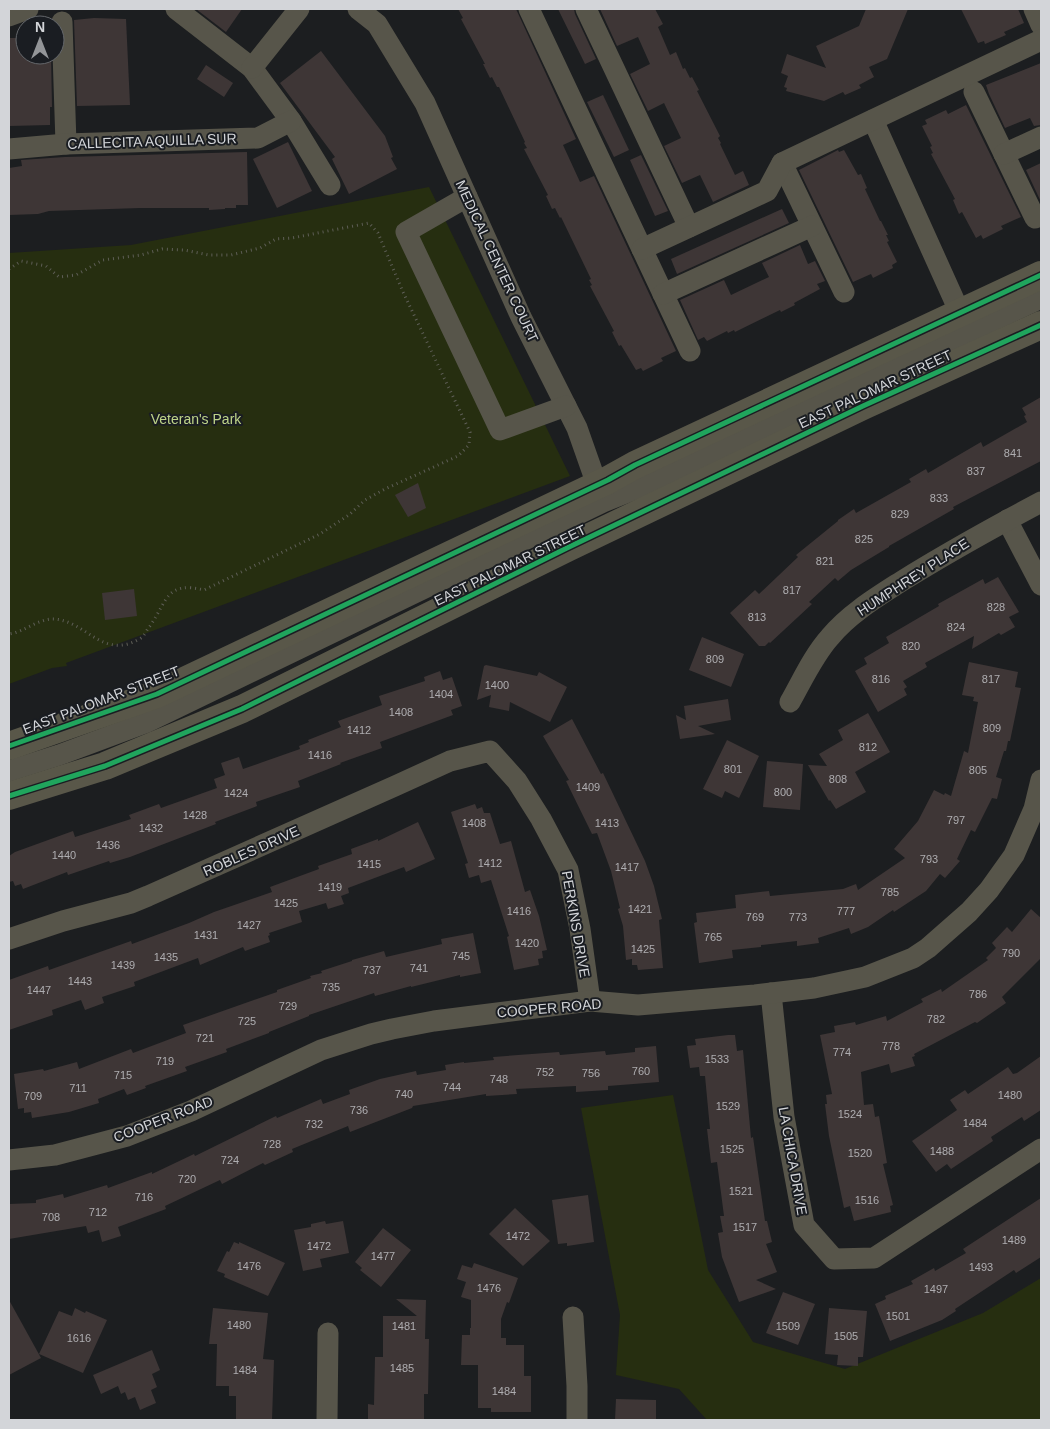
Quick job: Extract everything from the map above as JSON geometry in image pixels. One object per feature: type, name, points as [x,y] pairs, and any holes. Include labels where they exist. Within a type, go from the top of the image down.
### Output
[{"type":"main road","name":"EAST PALOMAR STREET","points":[[9,746],[157,694],[600,493],[635,465],[1041,275]]},
{"type":"main road","name":"EAST PALOMAR STREET","points":[[9,796],[105,766],[242,709],[567,548],[872,402],[1041,325]]},
{"type":"street","points":[[9,16],[28,9]]},
{"type":"street","points":[[176,9],[252,68],[291,121],[330,185]]},
{"type":"street","points":[[252,68],[299,9]]},
{"type":"street","name":"MEDICAL CENTER COURT","points":[[358,9],[377,24],[425,103],[521,317],[577,428],[613,527]]},
{"type":"street","points":[[529,9],[690,351]]},
{"type":"street","points":[[586,9],[689,227]]},
{"type":"street","points":[[1034,9],[1041,25]]},
{"type":"street","points":[[642,250],[767,191],[782,163],[1041,40]]},
{"type":"street","points":[[63,65],[66,144]]},
{"type":"street","points":[[974,92],[1036,218]]},
{"type":"street","points":[[872,120],[960,313]]},
{"type":"street","name":"CALLECITA AQUILLA SUR","points":[[9,148],[66,144],[258,138],[291,121]]},
{"type":"street","points":[[1004,154],[1041,137]]},
{"type":"street","points":[[782,163],[844,292]]},
{"type":"street","points":[[467,196],[406,232],[500,430],[566,406]]},
{"type":"street","points":[[663,294],[812,226]]},
{"type":"street","points":[[9,771],[146,723],[600,493],[648,484],[1041,298]]},
{"type":"street","name":"HUMPHREY PLACE","points":[[790,702],[829,637],[849,618],[931,563],[1041,502]]},
{"type":"street","points":[[1008,520],[1041,585]]},
{"type":"street","name":"ROBLES DRIVE","points":[[9,939],[63,921],[131,903],[178,884],[450,761],[490,751]]},
{"type":"street","name":"PERKINS DRIVE","points":[[490,751],[517,781],[541,819],[568,870],[580,929],[590,1001]]},
{"type":"street","name":"COOPER ROAD","points":[[9,1160],[55,1155],[126,1136],[190,1111],[321,1050],[371,1034],[434,1021],[590,1001],[638,1005],[814,988],[865,977],[912,958],[938,941],[989,890],[1014,855],[1034,809],[1041,780]]},
{"type":"street","name":"LA CHICA DRIVE","points":[[771,993],[784,1117],[804,1226],[834,1259],[874,1258],[1041,1149]]},
{"type":"street","points":[[573,1318],[577,1420]]},
{"type":"street","points":[[327,1420],[328,1333]]},
{"type":"path","points":[[9,268],[21,261],[46,266],[59,277],[76,275],[103,260],[141,256],[162,249],[184,250],[209,255],[231,255],[260,248],[276,239],[292,238],[369,223],[378,233],[403,292],[470,432],[469,445],[458,456],[385,489],[366,500],[349,515],[320,534],[204,590],[178,588],[163,602],[160,611],[142,637],[118,646],[96,640],[82,629],[64,620],[50,619],[29,626],[19,633],[9,634]]},
{"type":"green space","name":"Veteran's Park","points":[[429,187],[570,476],[66,663],[67,666],[52,668],[9,684],[9,253],[131,245]]},
{"type":"green space","points":[[673,1095],[708,1270],[753,1342],[845,1369],[983,1313],[1041,1278],[1041,1419],[707,1420],[679,1389],[616,1375],[620,1315],[581,1108]]},
{"type":"building","points":[[196,9],[242,9],[226,32]]},
{"type":"building","points":[[458,9],[516,9],[576,139],[563,145],[580,182],[594,176],[676,351],[661,358],[663,361],[643,371],[641,368],[636,370],[621,345],[619,346],[612,332],[614,331],[590,286],[592,285],[589,280],[591,279],[561,217],[555,208],[552,209],[546,196],[548,195],[524,149],[527,148],[525,142],[499,87],[497,87],[492,77],[490,78]]},
{"type":"building","points":[[558,9],[574,9],[596,59],[585,64]]},
{"type":"building","points":[[600,9],[655,9],[663,24],[658,27],[670,55],[676,52],[683,69],[685,68],[690,78],[692,77],[720,136],[718,138],[720,144],[735,175],[743,171],[749,185],[713,202],[700,175],[682,183],[664,146],[681,138],[664,103],[648,111],[630,74],[650,64],[638,37],[617,46]]},
{"type":"building","points":[[866,9],[908,9],[887,59],[869,67],[874,77],[859,85],[861,88],[845,95],[843,92],[824,101],[786,91],[787,88],[784,87],[788,76],[781,73],[787,54],[826,68],[816,46],[859,26]]},
{"type":"building","points":[[961,9],[1018,9],[1024,23],[1004,32],[1006,35],[985,44],[984,41],[978,43]]},
{"type":"building","points":[[94,18],[126,19],[130,105],[77,106],[74,20]]},
{"type":"building","points":[[9,38],[15,38],[15,65],[51,65],[52,107],[50,107],[50,125],[9,126]]},
{"type":"building","points":[[321,51],[385,136],[393,157],[391,158],[397,169],[349,194],[332,159],[335,157],[280,83]]},
{"type":"building","points":[[1041,63],[1041,125],[1034,126],[1030,118],[1005,128],[986,85]]},
{"type":"building","points":[[206,65],[233,83],[224,97],[197,79]]},
{"type":"building","points":[[603,95],[629,150],[614,157],[587,102]]},
{"type":"building","points":[[966,105],[1021,217],[1001,226],[1003,229],[983,239],[981,235],[976,238],[962,212],[959,214],[953,200],[955,199],[931,154],[933,153],[930,147],[932,146],[922,126],[927,124],[925,120],[946,110],[948,114]]},
{"type":"building","points":[[288,142],[312,191],[277,208],[253,159]]},
{"type":"building","points":[[838,150],[839,152],[844,150],[858,175],[861,174],[867,188],[865,189],[888,235],[886,235],[889,241],[887,242],[897,262],[892,265],[893,268],[873,278],[871,274],[853,282],[799,170]]},
{"type":"building","points":[[247,152],[248,205],[236,205],[236,208],[209,210],[209,208],[140,208],[49,211],[38,214],[9,215],[9,168],[22,166],[21,160]]},
{"type":"building","points":[[641,155],[668,211],[655,216],[630,160]]},
{"type":"building","points":[[1041,163],[1041,202],[1026,170]]},
{"type":"building","points":[[782,209],[789,223],[677,274],[671,259]]},
{"type":"building","points":[[800,245],[808,264],[815,261],[825,281],[817,284],[820,289],[794,303],[795,305],[781,312],[780,310],[735,332],[734,330],[728,333],[727,331],[707,341],[704,337],[698,340],[680,300],[724,280],[731,295],[769,277],[762,263]]},
{"type":"building","points":[[1041,397],[1041,461],[953,507],[954,509],[889,546],[851,570],[838,581],[835,578],[809,602],[812,604],[765,646],[759,646],[730,613],[755,590],[759,594],[798,557],[796,555],[838,520],[854,509],[856,513],[911,482],[909,479],[926,469],[928,473],[981,442],[983,447],[1027,422],[1022,408]]},
{"type":"building","points":[[418,483],[426,508],[408,517],[395,495]]},
{"type":"building","points":[[998,577],[1019,612],[1009,617],[1015,627],[1001,635],[999,633],[972,649],[974,636],[925,663],[927,667],[903,681],[907,687],[904,689],[907,695],[878,712],[855,671],[867,664],[864,658],[889,643],[886,637],[939,606],[938,604],[983,579],[985,584]]},
{"type":"building","points":[[134,589],[137,616],[105,620],[102,593]]},
{"type":"building","points":[[702,637],[744,654],[731,687],[689,670]]},
{"type":"building","points":[[969,662],[1018,672],[1015,687],[1021,688],[1010,741],[1008,741],[1006,751],[1004,751],[996,777],[1002,779],[997,799],[992,798],[975,832],[971,830],[957,859],[960,861],[945,878],[940,874],[926,891],[868,927],[851,934],[849,928],[818,938],[819,943],[797,946],[797,941],[732,950],[733,958],[699,963],[694,923],[697,922],[696,913],[736,908],[735,895],[769,891],[770,896],[843,889],[856,884],[858,890],[905,858],[894,849],[918,821],[934,790],[951,796],[964,751],[968,753],[978,702],[973,701],[974,697],[962,695]]},
{"type":"building","points":[[484,666],[537,676],[539,672],[567,687],[550,722],[510,702],[509,711],[489,707],[491,695],[477,700]]},
{"type":"building","points":[[440,671],[443,680],[452,677],[462,706],[451,710],[453,715],[380,742],[382,748],[298,781],[300,787],[256,802],[257,806],[215,822],[216,824],[130,857],[110,863],[109,861],[68,875],[67,872],[23,889],[21,884],[15,886],[13,881],[9,882],[9,856],[15,852],[73,831],[75,837],[131,819],[129,815],[159,804],[161,808],[217,788],[214,779],[225,775],[221,763],[239,757],[243,769],[300,749],[299,746],[309,742],[308,740],[341,727],[338,721],[382,705],[379,696],[425,681],[424,677]]},
{"type":"building","points":[[728,699],[731,720],[698,726],[715,734],[680,739],[676,715],[686,720],[684,706]]},
{"type":"building","points":[[868,713],[890,752],[855,772],[866,792],[836,809],[829,801],[808,765],[827,766],[819,754],[843,740],[838,730]]},
{"type":"building","points":[[572,719],[601,774],[603,773],[645,861],[654,886],[662,919],[659,920],[663,968],[638,970],[637,965],[632,965],[632,959],[626,960],[623,926],[618,909],[620,908],[611,871],[597,833],[592,834],[566,781],[569,780],[543,736]]},
{"type":"building","points":[[727,740],[759,756],[739,798],[725,791],[722,798],[703,789]]},
{"type":"building","points":[[767,761],[803,764],[800,810],[763,807]]},
{"type":"building","points":[[475,804],[477,809],[482,807],[484,813],[490,813],[500,844],[511,841],[525,892],[530,890],[539,916],[547,950],[542,951],[543,958],[538,959],[539,965],[514,970],[507,937],[509,936],[491,880],[481,883],[479,875],[469,878],[465,864],[468,863],[451,812]]},
{"type":"building","points":[[418,822],[435,859],[406,872],[404,867],[348,888],[349,893],[341,896],[344,904],[328,909],[326,903],[299,911],[302,922],[269,933],[270,942],[245,951],[243,947],[200,965],[198,958],[134,982],[135,986],[102,997],[104,1003],[85,1010],[81,1000],[52,1010],[53,1015],[9,1030],[9,980],[48,966],[49,970],[131,941],[132,944],[272,892],[270,887],[319,869],[318,866],[352,854],[351,849],[378,839],[378,841]]},
{"type":"building","points":[[1031,909],[1041,918],[1041,958],[1002,997],[1006,1003],[977,1023],[975,1022],[914,1054],[915,1056],[912,1057],[915,1066],[891,1073],[889,1064],[861,1072],[864,1105],[873,1104],[875,1117],[879,1116],[887,1163],[883,1164],[893,1205],[890,1206],[891,1212],[854,1221],[850,1206],[844,1208],[829,1136],[825,1104],[827,1104],[826,1095],[832,1094],[820,1035],[835,1032],[834,1026],[855,1022],[856,1025],[886,1016],[887,1021],[923,1002],[921,999],[941,989],[942,992],[988,960],[986,958],[996,948],[992,943],[1007,927],[1012,932]]},
{"type":"building","points":[[473,933],[481,973],[460,977],[460,975],[375,996],[374,993],[309,1015],[226,1049],[227,1052],[185,1067],[187,1071],[145,1086],[146,1088],[127,1095],[124,1089],[98,1099],[99,1103],[69,1112],[32,1118],[31,1112],[24,1113],[24,1108],[18,1109],[14,1074],[43,1069],[44,1071],[77,1062],[79,1069],[131,1049],[133,1053],[186,1033],[183,1025],[277,992],[277,990],[311,978],[310,976],[322,973],[321,971],[352,960],[384,951],[386,957],[442,944],[441,939]]},
{"type":"building","points":[[735,1035],[737,1051],[743,1050],[751,1138],[753,1137],[765,1221],[767,1221],[772,1242],[766,1244],[777,1272],[756,1280],[776,1289],[739,1302],[722,1257],[718,1233],[723,1232],[720,1216],[724,1216],[717,1162],[711,1163],[707,1129],[710,1129],[705,1076],[700,1076],[699,1067],[690,1068],[687,1046],[696,1045],[695,1039]]},
{"type":"building","points":[[656,1046],[659,1082],[608,1086],[608,1090],[576,1092],[576,1086],[516,1089],[517,1094],[486,1096],[486,1094],[413,1106],[350,1132],[348,1126],[292,1149],[293,1152],[265,1165],[263,1163],[222,1184],[220,1180],[165,1206],[166,1209],[118,1227],[121,1236],[102,1242],[99,1230],[88,1233],[86,1226],[9,1239],[9,1204],[36,1203],[36,1200],[63,1194],[64,1198],[107,1185],[108,1188],[152,1172],[152,1174],[194,1154],[195,1156],[276,1116],[277,1118],[321,1099],[323,1104],[350,1094],[349,1090],[380,1079],[416,1071],[417,1075],[446,1070],[445,1065],[494,1060],[493,1057],[559,1052],[560,1055],[605,1051],[606,1055],[635,1052],[635,1048]]},
{"type":"building","points":[[1041,1056],[1041,1110],[1024,1121],[1022,1117],[991,1137],[993,1141],[951,1169],[947,1164],[936,1172],[912,1141],[957,1110],[950,1100],[965,1090],[968,1094],[1008,1067],[1013,1074],[1017,1073]]},
{"type":"building","points":[[588,1195],[594,1242],[567,1246],[567,1243],[558,1244],[552,1200]]},
{"type":"building","points":[[1041,1198],[1041,1257],[1016,1273],[1014,1270],[955,1309],[956,1311],[942,1320],[890,1341],[875,1304],[886,1299],[885,1296],[913,1284],[911,1281],[934,1268],[935,1271],[966,1253],[963,1249]]},
{"type":"building","points":[[515,1208],[550,1241],[523,1266],[489,1234]]},
{"type":"building","points":[[325,1221],[326,1224],[343,1221],[349,1253],[320,1259],[322,1267],[303,1271],[294,1230],[311,1227],[311,1224]]},
{"type":"building","points":[[383,1228],[411,1250],[381,1287],[360,1270],[362,1268],[355,1262]]},
{"type":"building","points":[[234,1242],[239,1244],[239,1242],[285,1263],[268,1296],[224,1277],[225,1274],[217,1271]]},
{"type":"building","points":[[474,1263],[518,1278],[501,1319],[501,1338],[506,1338],[506,1345],[524,1345],[524,1376],[531,1376],[531,1412],[491,1412],[491,1408],[478,1408],[478,1365],[461,1365],[462,1335],[470,1335],[471,1300],[461,1297],[466,1282],[457,1279],[462,1265],[472,1268]]},
{"type":"building","points":[[783,1292],[815,1304],[798,1345],[766,1333]]},
{"type":"building","points":[[396,1299],[426,1300],[425,1339],[429,1339],[428,1394],[424,1394],[424,1420],[368,1420],[368,1404],[374,1405],[375,1357],[383,1357],[383,1316],[417,1316]]},
{"type":"building","points":[[9,1300],[41,1358],[9,1375]]},
{"type":"building","points":[[75,1308],[107,1320],[83,1373],[39,1354],[59,1311],[72,1316]]},
{"type":"building","points":[[213,1308],[268,1313],[263,1359],[274,1360],[272,1420],[236,1420],[236,1396],[229,1396],[229,1386],[216,1386],[217,1344],[209,1344]]},
{"type":"building","points":[[829,1308],[867,1311],[863,1357],[858,1357],[858,1366],[837,1365],[838,1355],[825,1354]]},
{"type":"building","points":[[152,1350],[160,1370],[152,1374],[157,1387],[151,1390],[156,1403],[140,1410],[135,1397],[128,1400],[125,1392],[121,1394],[118,1386],[101,1394],[93,1375]]},
{"type":"building","points":[[616,1399],[656,1400],[656,1420],[615,1420]]},
{"type":"cycle path","points":[[9,746],[157,694],[608,480],[635,465],[1041,275]]},
{"type":"cycle path","points":[[9,796],[105,766],[242,709],[567,548],[863,406],[1041,325]]}]
